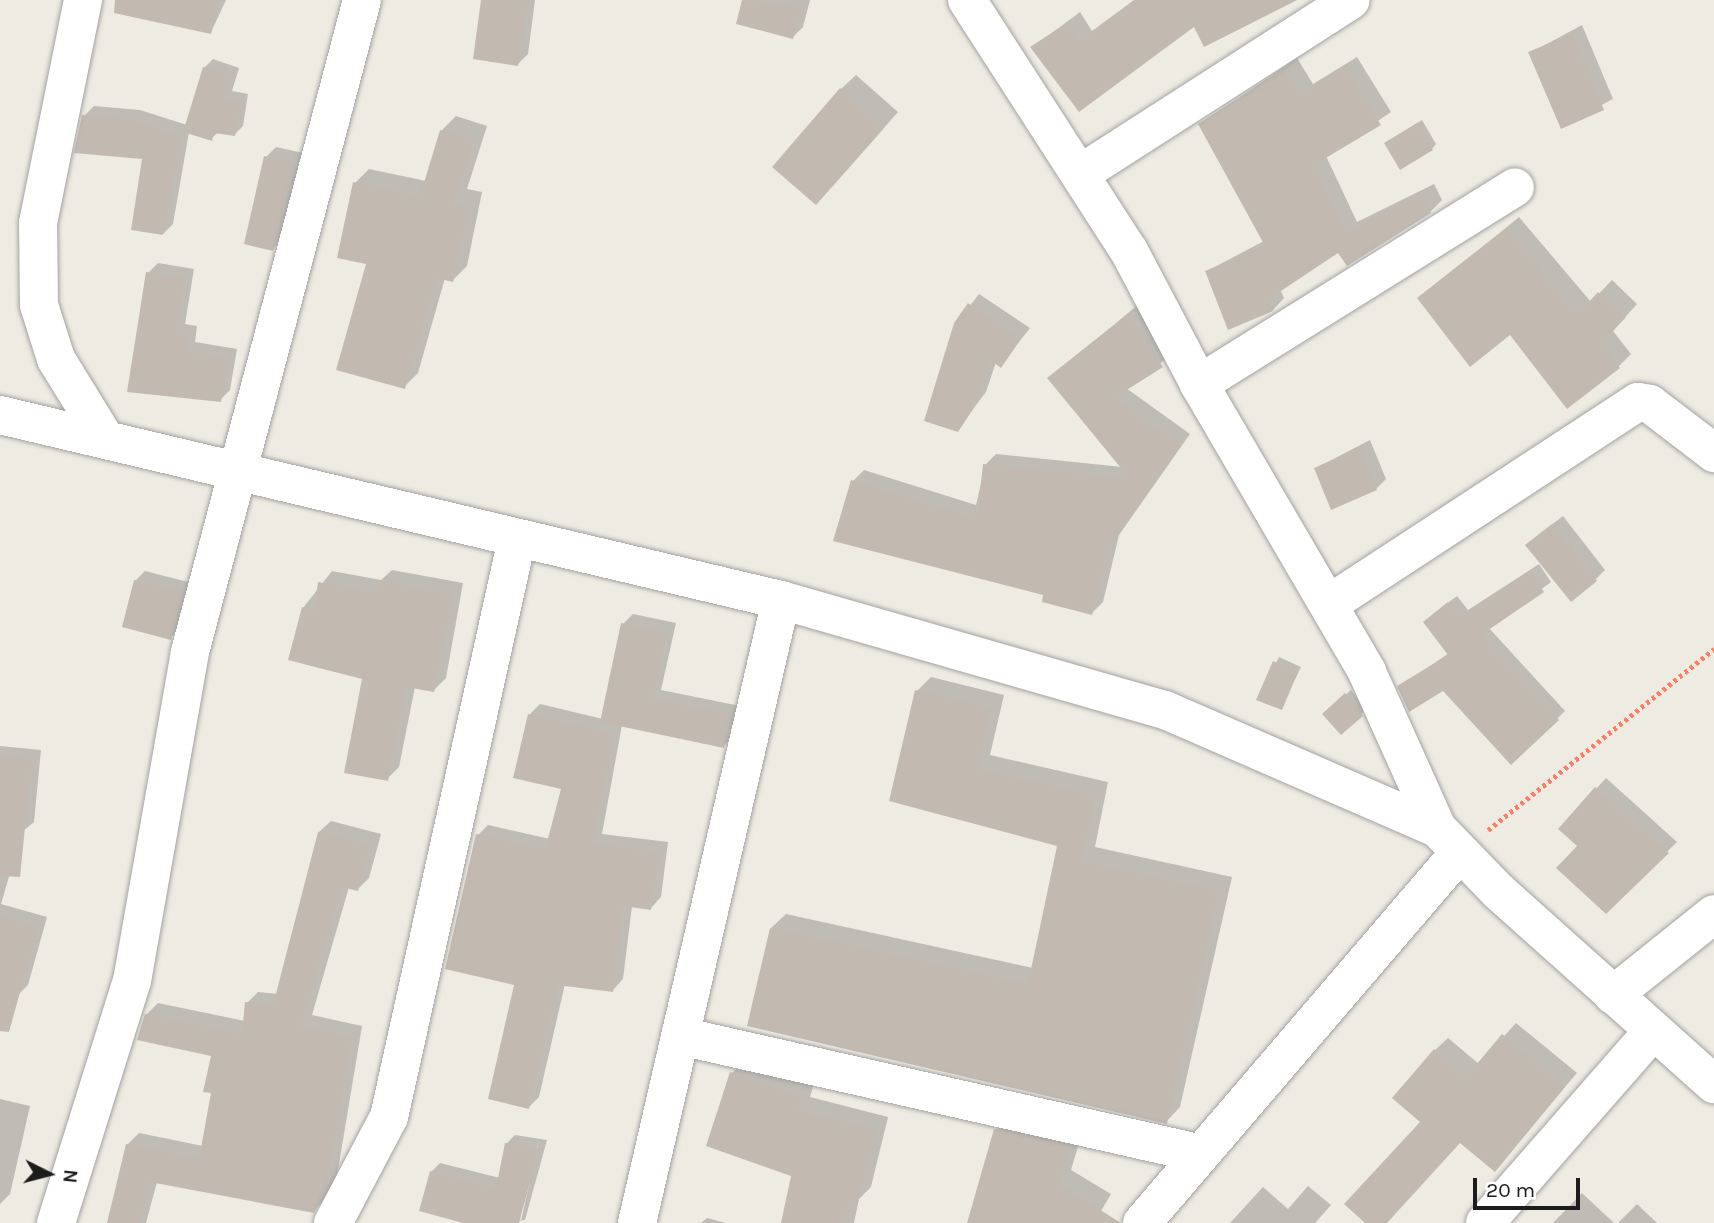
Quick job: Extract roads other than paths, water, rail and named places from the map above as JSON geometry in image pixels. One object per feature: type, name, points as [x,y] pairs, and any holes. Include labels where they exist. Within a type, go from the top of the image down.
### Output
[{"type":"street","points":[[83,0],[38,223],[39,305],[56,359],[104,437]]},
{"type":"street","points":[[56,1223],[132,981],[190,652],[241,470],[362,0]]},
{"type":"street","points":[[967,0],[1083,172],[1199,384],[1329,604],[1448,841]]},
{"type":"street","points":[[1083,172],[1341,3]]},
{"type":"street","points":[[1199,384],[1515,187]]},
{"type":"street","points":[[1329,604],[1638,402],[1660,411],[1714,453]]},
{"type":"street","points":[[0,415],[104,437],[517,539],[782,600],[1166,710],[1448,841],[1613,995],[1714,1084]]},
{"type":"street","points":[[333,1223],[389,1117],[517,539]]},
{"type":"street","points":[[637,1223],[782,600]]},
{"type":"street","points":[[1142,1223],[1448,841]]},
{"type":"street","points":[[1613,995],[1714,914]]},
{"type":"street","points":[[1485,1223],[1654,1031]]},
{"type":"street","points":[[680,1037],[1198,1153]]}]
